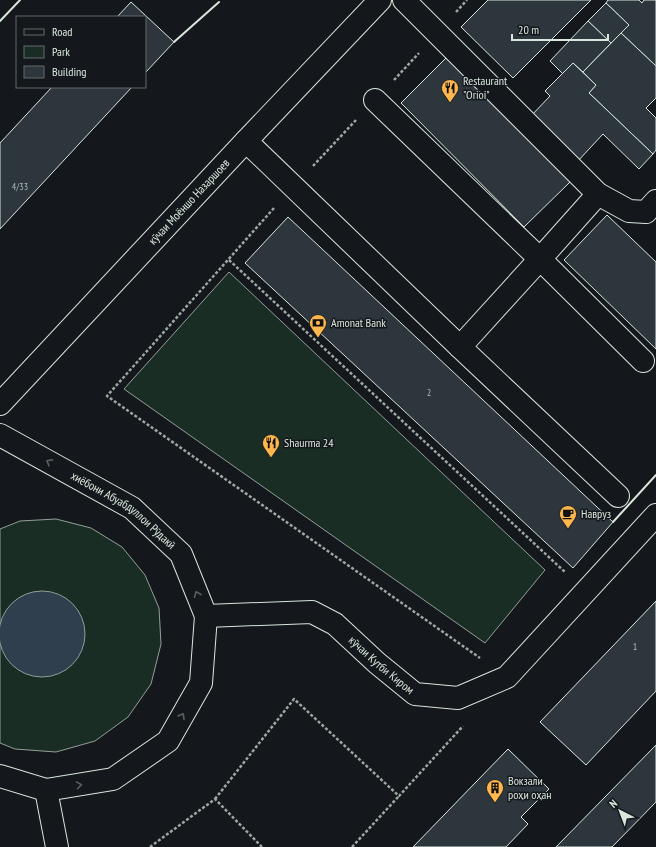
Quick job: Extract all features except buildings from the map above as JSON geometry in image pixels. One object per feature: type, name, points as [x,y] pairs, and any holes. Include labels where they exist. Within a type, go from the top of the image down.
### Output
[{"type":"street","name":"кӯчаи Моёншо Назаршоев","points":[[0,404],[380,0]]},
{"type":"street","points":[[404,0],[598,194],[629,211],[651,207]]},
{"type":"street","points":[[375,100],[540,259],[643,361]]},
{"type":"street","points":[[246,141],[460,347],[618,496]]},
{"type":"street","points":[[460,347],[598,194]]},
{"type":"street","name":"хиёбони Абуабдуллои Рӯдакӣ","points":[[0,435],[132,508],[181,554],[206,616],[201,683],[168,741],[113,779],[46,790],[0,776]]},
{"type":"street","name":"кӯчаи Кутби Киром","points":[[206,616],[312,612],[336,624],[377,663],[415,694],[458,698],[507,677],[656,515]]},
{"type":"street","points":[[46,790],[57,847]]},
{"type":"path","points":[[467,0],[294,186],[107,396],[507,677]]},
{"type":"path","points":[[228,260],[586,591]]},
{"type":"path","points":[[150,847],[215,800],[294,699],[399,796]]},
{"type":"path","points":[[352,847],[466,722]]},
{"type":"path","points":[[215,800],[262,847]]},
{"type":"green space","points":[[229,272],[545,570],[485,643],[124,389]]},
{"type":"green space","points":[[56,519],[91,528],[122,547],[145,575],[159,608],[161,644],[151,684],[128,717],[95,741],[56,752],[15,749],[0,743],[0,529],[20,521]]},
{"type":"water","points":[[42,591],[58,594],[66,598],[78,610],[82,618],[85,634],[82,650],[78,658],[66,670],[58,674],[42,677],[26,674],[18,670],[6,658],[2,650],[-1,634],[2,618],[6,610],[18,598],[26,594]]},
{"type":"wall","points":[[0,21],[20,0]]},
{"type":"wall","points":[[174,42],[219,2]]},
{"type":"wall","points":[[613,522],[656,475]]},
{"type":"place","name":"Restaurant \"Orioi\"","points":[[450,103]]},
{"type":"place","name":"Amonat Bank","points":[[318,338]]},
{"type":"place","name":"Shaurma 24","points":[[271,458]]},
{"type":"place","name":"Навруз","points":[[568,529]]},
{"type":"place","name":"Вокзали роҳи оҳан","points":[[495,803]]}]
